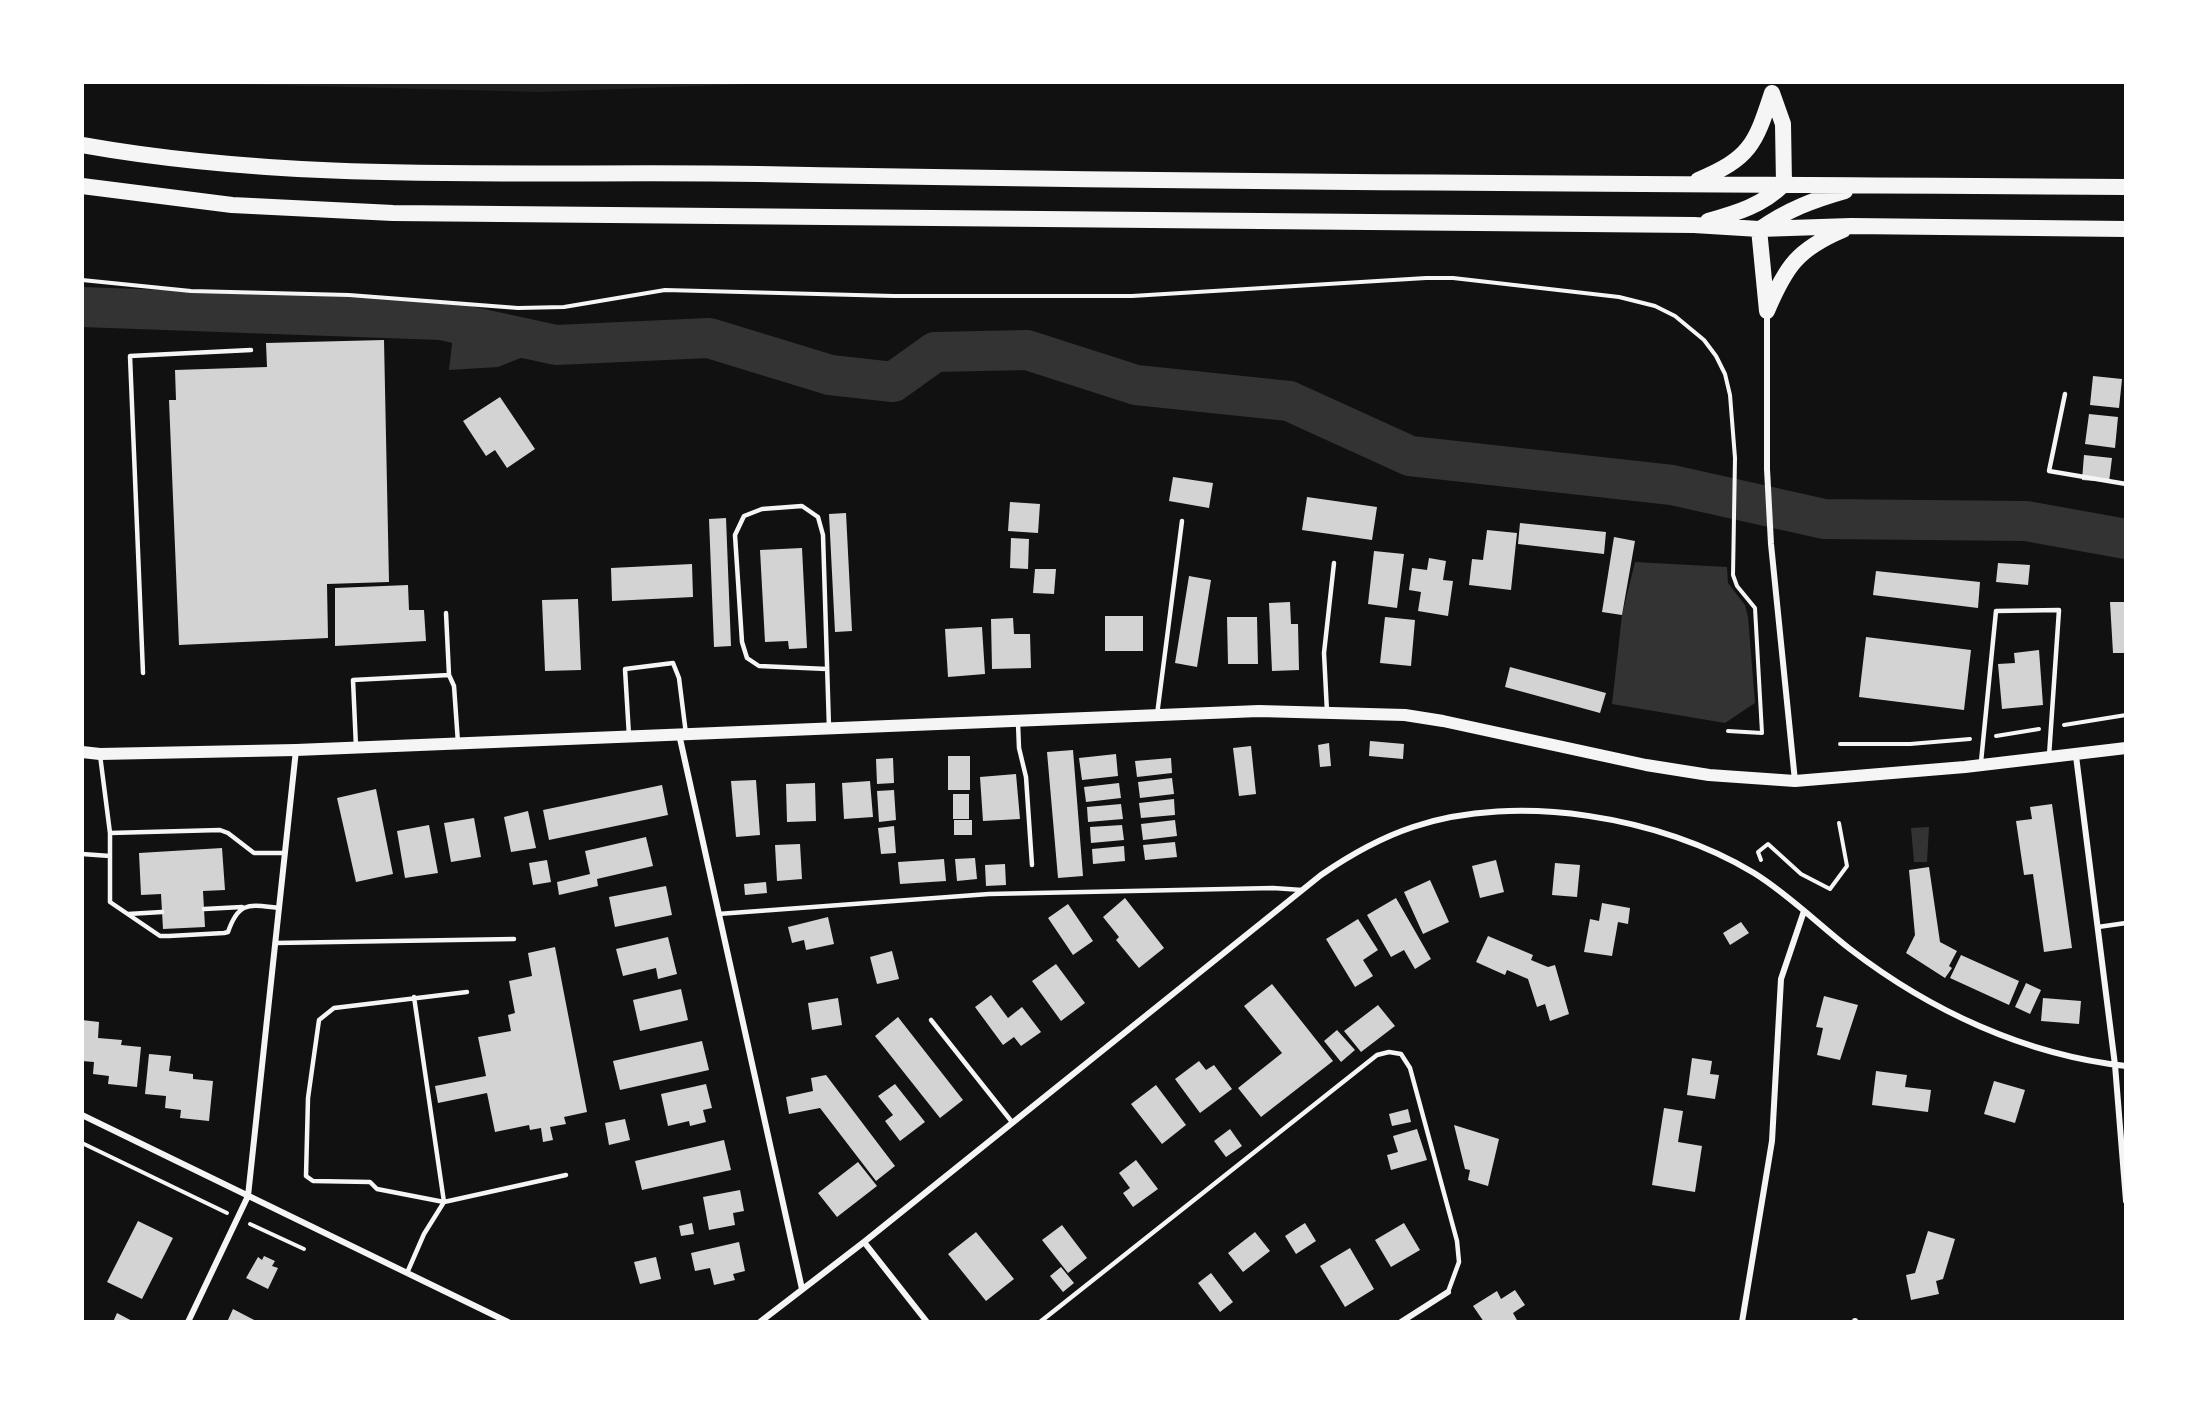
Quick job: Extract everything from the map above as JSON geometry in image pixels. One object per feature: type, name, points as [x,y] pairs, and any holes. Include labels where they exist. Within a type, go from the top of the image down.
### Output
[{"type":"highway","points":[[1690,183],[1721,170],[1745,155],[1759,132],[1772,88]]},
{"type":"highway","points":[[1694,225],[1748,209],[1770,198],[1784,184],[1783,124],[1772,88]]},
{"type":"highway","points":[[82,145],[230,164],[403,172],[712,174],[1084,181],[1690,183],[2126,188]]},
{"type":"highway","points":[[82,186],[232,205],[414,213],[1694,225],[1759,229],[1851,226],[2126,229]]},
{"type":"highway","points":[[1759,229],[1810,200],[1866,186]]},
{"type":"highway","points":[[1767,311],[1781,278],[1796,257],[1816,242],[1851,226]]},
{"type":"highway","points":[[1759,229],[1767,311]]},
{"type":"main road","points":[[82,752],[100,754],[296,750],[1259,711],[1414,716],[1646,765],[1709,775],[1795,781],[1980,766],[2076,756],[2126,748]]},
{"type":"street","points":[[1767,311],[1767,469],[1771,544],[1795,781]]},
{"type":"street","points":[[683,734],[718,914],[802,1289]]},
{"type":"street","points":[[188,1322],[248,1196],[296,750]]},
{"type":"street","points":[[2076,756],[2115,1065],[2126,1201]]},
{"type":"street","points":[[760,1322],[864,1242],[1302,890],[1353,854],[1383,838],[1425,824],[1494,812],[1585,816],[1651,829],[1689,842],[1754,873],[1898,983],[1976,1026],[2012,1041],[2126,1066]]},
{"type":"street","points":[[1742,1322],[1772,1141],[1781,979],[1804,911]]},
{"type":"street","points":[[82,1115],[508,1322]]},
{"type":"street","points":[[864,1242],[927,1322]]},
{"type":"street","points":[[1401,1322],[1448,1292]]},
{"type":"lane","points":[[143,673],[130,356],[251,350]]},
{"type":"lane","points":[[2065,394],[2049,471],[2126,484]]},
{"type":"lane","points":[[827,669],[759,666],[747,658],[742,642],[735,535],[744,516],[762,509],[802,506],[818,517],[823,535],[829,728]]},
{"type":"lane","points":[[1157,715],[1182,520]]},
{"type":"lane","points":[[1327,712],[1324,653],[1334,563]]},
{"type":"lane","points":[[1980,766],[1996,611],[2059,610],[2049,759]]},
{"type":"lane","points":[[446,613],[449,675],[454,686],[458,743]]},
{"type":"lane","points":[[628,736],[625,669],[674,663],[679,678],[683,734]]},
{"type":"lane","points":[[356,747],[352,680],[449,675]]},
{"type":"lane","points":[[1018,721],[1019,748],[1026,777],[1032,865]]},
{"type":"lane","points":[[100,754],[110,833],[110,902],[160,936],[228,932],[237,912],[242,907]]},
{"type":"lane","points":[[110,833],[220,830],[228,833],[254,853],[285,854]]},
{"type":"lane","points":[[82,854],[110,856]]},
{"type":"lane","points":[[718,914],[989,894],[1273,888],[1302,890]]},
{"type":"lane","points":[[204,909],[279,908]]},
{"type":"lane","points":[[128,914],[162,912]]},
{"type":"lane","points":[[2098,927],[2126,923]]},
{"type":"lane","points":[[275,942],[514,939]]},
{"type":"lane","points":[[468,992],[334,1008],[319,1020],[308,1098],[306,1176],[313,1181],[370,1182],[377,1189],[444,1202],[566,1175]]},
{"type":"lane","points":[[407,1273],[424,1234],[444,1202],[414,997]]},
{"type":"lane","points":[[931,1020],[1012,1122]]},
{"type":"lane","points":[[1040,1322],[1377,1055],[1389,1052],[1401,1054],[1410,1068],[1457,1241],[1459,1262],[1448,1292]]},
{"type":"path","points":[[82,280],[191,291],[349,294],[518,308],[564,307],[665,290],[894,296],[1132,296],[1237,292],[1400,279],[1453,278],[1619,297],[1655,306],[1675,316],[1704,340],[1725,374],[1730,395],[1735,458],[1733,575],[1737,586],[1755,608],[1762,733],[1728,731]]},
{"type":"path","points":[[1754,873],[1762,859],[1758,852],[1768,844],[1801,874],[1830,889],[1847,866],[1839,823]]},
{"type":"path","points":[[82,1143],[304,1249]]},
{"type":"shaded area","points":[[192,83],[778,83],[541,92]]},
{"type":"shaded area","points":[[456,310],[507,317],[544,334],[543,349],[498,367],[449,370]]},
{"type":"shaded area","points":[[1635,562],[1727,567],[1728,583],[1745,605],[1748,617],[1755,703],[1725,723],[1612,704],[1622,615]]},
{"type":"shaded area","points":[[1929,827],[1927,862],[1914,862],[1911,828]]},
{"type":"building","points":[[384,340],[389,582],[327,584],[328,638],[179,645],[169,400],[176,400],[175,370],[267,367],[266,343]]},
{"type":"building","points":[[2093,376],[2122,379],[2119,408],[2090,405]]},
{"type":"building","points":[[500,397],[535,449],[507,468],[495,450],[486,456],[463,421]]},
{"type":"building","points":[[2089,414],[2118,417],[2115,448],[2085,444]]},
{"type":"building","points":[[2084,455],[2112,458],[2109,482],[2082,480]]},
{"type":"building","points":[[1173,477],[1213,483],[1209,508],[1169,501]]},
{"type":"building","points":[[1307,497],[1377,507],[1372,540],[1302,530]]},
{"type":"building","points":[[1010,502],[1040,504],[1038,533],[1008,531]]},
{"type":"building","points":[[846,513],[852,631],[835,632],[829,514]]},
{"type":"building","points":[[726,518],[731,646],[714,647],[709,519]]},
{"type":"building","points":[[1520,523],[1606,532],[1604,554],[1518,544]]},
{"type":"building","points":[[1487,530],[1517,533],[1511,590],[1469,585],[1472,559],[1483,560]]},
{"type":"building","points":[[1614,537],[1635,541],[1622,615],[1602,612]]},
{"type":"building","points":[[1011,538],[1029,539],[1028,569],[1010,568]]},
{"type":"building","points":[[802,548],[807,648],[789,649],[788,641],[765,642],[760,550]]},
{"type":"building","points":[[1374,551],[1404,554],[1397,608],[1368,604]]},
{"type":"building","points":[[1429,558],[1446,561],[1443,580],[1453,581],[1448,616],[1418,611],[1421,592],[1409,590],[1412,568],[1427,570]]},
{"type":"building","points":[[1998,563],[2030,565],[2028,585],[1996,582]]},
{"type":"building","points":[[692,564],[693,597],[612,601],[611,568]]},
{"type":"building","points":[[1035,569],[1056,569],[1054,594],[1033,593]]},
{"type":"building","points":[[1876,571],[1980,582],[1978,608],[1873,595]]},
{"type":"building","points":[[1189,576],[1211,580],[1197,667],[1175,663]]},
{"type":"building","points":[[408,585],[409,610],[424,610],[426,641],[335,646],[335,588]]},
{"type":"building","points":[[578,599],[581,670],[545,671],[542,600]]},
{"type":"building","points":[[1290,602],[1291,624],[1298,624],[1299,670],[1272,671],[1269,603]]},
{"type":"building","points":[[2110,602],[2126,602],[2126,653],[2113,653]]},
{"type":"building","points":[[1105,616],[1143,616],[1143,651],[1105,651]]},
{"type":"building","points":[[1227,617],[1257,617],[1258,664],[1228,664]]},
{"type":"building","points":[[1385,617],[1415,620],[1411,666],[1380,663]]},
{"type":"building","points":[[1013,618],[1014,634],[1030,634],[1031,668],[992,669],[991,619]]},
{"type":"building","points":[[982,627],[985,674],[948,677],[945,629]]},
{"type":"building","points":[[1866,637],[1971,650],[1964,710],[1859,697]]},
{"type":"building","points":[[2039,650],[2043,705],[2002,709],[1998,664],[2015,663],[2014,653]]},
{"type":"building","points":[[1510,667],[1606,693],[1600,713],[1505,687]]},
{"type":"building","points":[[1370,741],[1404,744],[1403,759],[1369,756]]},
{"type":"building","points":[[1329,743],[1331,766],[1320,767],[1318,745]]},
{"type":"building","points":[[1251,746],[1256,794],[1239,796],[1233,748]]},
{"type":"building","points":[[1073,750],[1083,876],[1058,878],[1047,752]]},
{"type":"building","points":[[1116,754],[1118,776],[1082,780],[1079,758]]},
{"type":"building","points":[[948,756],[970,756],[970,790],[948,790]]},
{"type":"building","points":[[893,758],[894,783],[877,784],[876,759]]},
{"type":"building","points":[[1171,758],[1172,773],[1137,777],[1135,761]]},
{"type":"building","points":[[1016,774],[1020,819],[983,821],[980,777]]},
{"type":"building","points":[[1172,778],[1174,794],[1140,798],[1138,782]]},
{"type":"building","points":[[756,780],[760,835],[736,837],[731,781]]},
{"type":"building","points":[[870,781],[873,817],[844,819],[842,783]]},
{"type":"building","points":[[815,783],[816,821],[787,822],[786,784]]},
{"type":"building","points":[[1119,783],[1121,798],[1086,802],[1084,787]]},
{"type":"building","points":[[662,785],[668,815],[549,840],[543,810]]},
{"type":"building","points":[[376,789],[393,874],[356,882],[337,798]]},
{"type":"building","points":[[894,790],[896,820],[879,822],[877,791]]},
{"type":"building","points":[[953,794],[969,794],[969,819],[953,819]]},
{"type":"building","points":[[1174,799],[1175,815],[1141,818],[1139,803]]},
{"type":"building","points":[[1121,804],[1123,819],[1088,822],[1087,807]]},
{"type":"building","points":[[2052,804],[2072,948],[2044,952],[2033,874],[2024,875],[2016,821],[2032,819],[2030,807]]},
{"type":"building","points":[[528,811],[536,848],[511,852],[504,817]]},
{"type":"building","points":[[474,818],[481,857],[451,862],[444,823]]},
{"type":"building","points":[[954,820],[972,820],[972,835],[954,835]]},
{"type":"building","points":[[1175,820],[1177,836],[1143,840],[1141,824]]},
{"type":"building","points":[[429,825],[438,873],[405,878],[397,831]]},
{"type":"building","points":[[1122,825],[1124,840],[1091,843],[1090,827]]},
{"type":"building","points":[[894,826],[896,853],[881,854],[878,828]]},
{"type":"building","points":[[646,837],[653,866],[597,879],[598,886],[559,895],[557,882],[590,874],[585,851]]},
{"type":"building","points":[[1175,842],[1177,857],[1145,860],[1143,845]]},
{"type":"building","points":[[800,844],[802,879],[777,881],[775,845]]},
{"type":"building","points":[[1124,846],[1125,861],[1093,864],[1092,849]]},
{"type":"building","points":[[222,848],[225,890],[203,891],[205,927],[163,929],[161,894],[141,895],[139,853]]},
{"type":"building","points":[[975,858],[977,879],[957,881],[955,859]]},
{"type":"building","points":[[944,859],[946,881],[900,884],[898,862]]},
{"type":"building","points":[[547,860],[551,882],[533,885],[529,863]]},
{"type":"building","points":[[1496,860],[1504,892],[1480,898],[1472,866]]},
{"type":"building","points":[[1555,863],[1580,865],[1577,897],[1552,895]]},
{"type":"building","points":[[1005,864],[1006,885],[986,886],[985,865]]},
{"type":"building","points":[[1929,867],[1940,942],[1957,951],[1949,966],[1952,968],[1945,978],[1906,953],[1915,935],[1909,870]]},
{"type":"building","points":[[1430,880],[1449,922],[1423,934],[1404,892]]},
{"type":"building","points":[[766,882],[767,893],[745,895],[744,884]]},
{"type":"building","points":[[666,886],[672,915],[615,927],[609,897]]},
{"type":"building","points":[[1125,898],[1164,948],[1139,968],[1116,940],[1119,937],[1103,917]]},
{"type":"building","points":[[1396,898],[1431,959],[1415,969],[1404,950],[1391,957],[1367,915]]},
{"type":"building","points":[[1602,903],[1630,908],[1628,924],[1618,922],[1612,956],[1584,952],[1590,919],[1599,921]]},
{"type":"building","points":[[1068,904],[1093,941],[1073,955],[1048,918]]},
{"type":"building","points":[[828,917],[834,944],[806,950],[804,940],[792,943],[788,927]]},
{"type":"building","points":[[1358,919],[1378,950],[1363,960],[1373,976],[1355,987],[1326,939]]},
{"type":"building","points":[[1741,922],[1749,933],[1730,945],[1723,933]]},
{"type":"building","points":[[1488,936],[1533,955],[1531,960],[1548,967],[1555,965],[1569,1014],[1550,1021],[1545,1004],[1537,1007],[1528,979],[1507,970],[1505,975],[1476,962]]},
{"type":"building","points":[[668,937],[677,974],[658,979],[656,968],[623,976],[616,949]]},
{"type":"building","points":[[555,947],[587,1112],[564,1117],[566,1124],[550,1127],[553,1140],[543,1142],[541,1128],[530,1130],[529,1125],[495,1132],[487,1093],[438,1103],[435,1086],[486,1076],[478,1037],[511,1031],[508,1015],[515,1013],[509,981],[532,976],[528,953]]},
{"type":"building","points":[[892,951],[899,979],[877,984],[870,957]]},
{"type":"building","points":[[1961,955],[2019,981],[2009,1005],[1950,978]]},
{"type":"building","points":[[1056,964],[1085,1003],[1061,1021],[1032,981]]},
{"type":"building","points":[[2026,983],[2041,990],[2030,1014],[2015,1007]]},
{"type":"building","points":[[1272,984],[1333,1061],[1261,1117],[1238,1088],[1282,1053],[1244,1006]]},
{"type":"building","points":[[681,989],[688,1020],[640,1031],[633,1000]]},
{"type":"building","points":[[991,995],[1008,1018],[1022,1007],[1041,1032],[1021,1046],[1014,1037],[1003,1045],[975,1007]]},
{"type":"building","points":[[1824,996],[1858,1005],[1840,1060],[1817,1055],[1823,1028],[1816,1027]]},
{"type":"building","points":[[838,998],[842,1025],[812,1030],[808,1003]]},
{"type":"building","points":[[2043,998],[2081,1001],[2079,1024],[2041,1021]]},
{"type":"building","points":[[1378,1005],[1395,1026],[1361,1052],[1344,1031]]},
{"type":"building","points":[[898,1017],[963,1100],[940,1118],[875,1036]]},
{"type":"building","points":[[82,1020],[99,1022],[98,1038],[122,1040],[121,1045],[141,1047],[137,1087],[108,1084],[109,1076],[93,1074],[94,1062],[82,1061]]},
{"type":"building","points":[[1337,1030],[1355,1050],[1341,1062],[1324,1041]]},
{"type":"building","points":[[702,1041],[709,1070],[620,1090],[613,1061]]},
{"type":"building","points":[[149,1054],[171,1056],[169,1071],[193,1074],[193,1079],[213,1081],[209,1121],[180,1118],[181,1110],[165,1108],[166,1096],[145,1094]]},
{"type":"building","points":[[1692,1058],[1712,1061],[1710,1074],[1719,1075],[1715,1099],[1687,1095]]},
{"type":"building","points":[[1199,1061],[1206,1070],[1214,1065],[1232,1089],[1200,1113],[1175,1079]]},
{"type":"building","points":[[1876,1071],[1907,1075],[1905,1087],[1931,1090],[1928,1112],[1872,1105]]},
{"type":"building","points":[[826,1075],[895,1166],[876,1181],[820,1108],[789,1114],[786,1097],[813,1091],[811,1078]]},
{"type":"building","points":[[1994,1081],[2025,1090],[2015,1123],[1984,1114]]},
{"type":"building","points":[[706,1084],[712,1108],[703,1110],[706,1122],[690,1126],[689,1121],[668,1126],[661,1094]]},
{"type":"building","points":[[895,1084],[925,1122],[900,1141],[885,1121],[893,1115],[878,1096]]},
{"type":"building","points":[[1156,1085],[1186,1125],[1162,1144],[1131,1104]]},
{"type":"building","points":[[1664,1108],[1683,1111],[1678,1142],[1702,1146],[1695,1192],[1652,1185]]},
{"type":"building","points":[[1408,1109],[1411,1122],[1392,1126],[1389,1114]]},
{"type":"building","points":[[625,1119],[630,1140],[609,1145],[605,1123]]},
{"type":"building","points":[[1454,1125],[1499,1139],[1488,1186],[1468,1180],[1470,1170],[1465,1169]]},
{"type":"building","points":[[1230,1129],[1242,1146],[1226,1157],[1214,1141]]},
{"type":"building","points":[[1417,1129],[1427,1160],[1391,1170],[1387,1155],[1398,1152],[1393,1136]]},
{"type":"building","points":[[724,1140],[731,1170],[642,1190],[635,1161]]},
{"type":"building","points":[[1136,1160],[1158,1189],[1133,1207],[1123,1193],[1130,1188],[1119,1173]]},
{"type":"building","points":[[858,1162],[877,1186],[837,1217],[818,1193]]},
{"type":"building","points":[[740,1190],[744,1211],[733,1213],[735,1225],[709,1230],[703,1197]]},
{"type":"building","points":[[138,1221],[173,1238],[142,1299],[107,1282]]},
{"type":"building","points":[[692,1223],[694,1234],[681,1236],[679,1226]]},
{"type":"building","points":[[1305,1223],[1316,1241],[1296,1254],[1285,1236]]},
{"type":"building","points":[[1404,1223],[1420,1250],[1391,1267],[1375,1240]]},
{"type":"building","points":[[1062,1225],[1087,1258],[1068,1273],[1042,1240]]},
{"type":"building","points":[[1928,1231],[1955,1239],[1943,1279],[1936,1281],[1939,1294],[1911,1300],[1906,1275],[1915,1273]]},
{"type":"building","points":[[976,1232],[1014,1279],[986,1301],[948,1254]]},
{"type":"building","points":[[1255,1232],[1270,1251],[1243,1272],[1228,1253]]},
{"type":"building","points":[[739,1242],[745,1271],[733,1274],[735,1280],[714,1285],[710,1268],[695,1271],[691,1253]]},
{"type":"building","points":[[1350,1248],[1374,1289],[1345,1307],[1320,1266]]},
{"type":"building","points":[[264,1256],[275,1261],[272,1266],[278,1268],[268,1289],[246,1278],[258,1257],[262,1260]]},
{"type":"building","points":[[656,1257],[661,1279],[640,1284],[634,1262]]},
{"type":"building","points":[[1061,1267],[1074,1283],[1063,1292],[1050,1276]]},
{"type":"building","points":[[1211,1273],[1233,1302],[1220,1312],[1198,1283]]},
{"type":"building","points":[[1515,1290],[1525,1305],[1513,1313],[1518,1322],[1484,1322],[1473,1306],[1497,1291],[1501,1299]]},
{"type":"building","points":[[233,1309],[258,1322],[227,1322]]},
{"type":"building","points":[[117,1313],[134,1322],[113,1322]]},
{"type":"waterway","points":[[82,307],[441,320],[556,345],[709,338],[830,375],[893,382],[935,352],[1027,350],[1136,385],[1289,401],[1410,456],[1672,485],[1824,519],[2026,521],[2126,539]]}]
